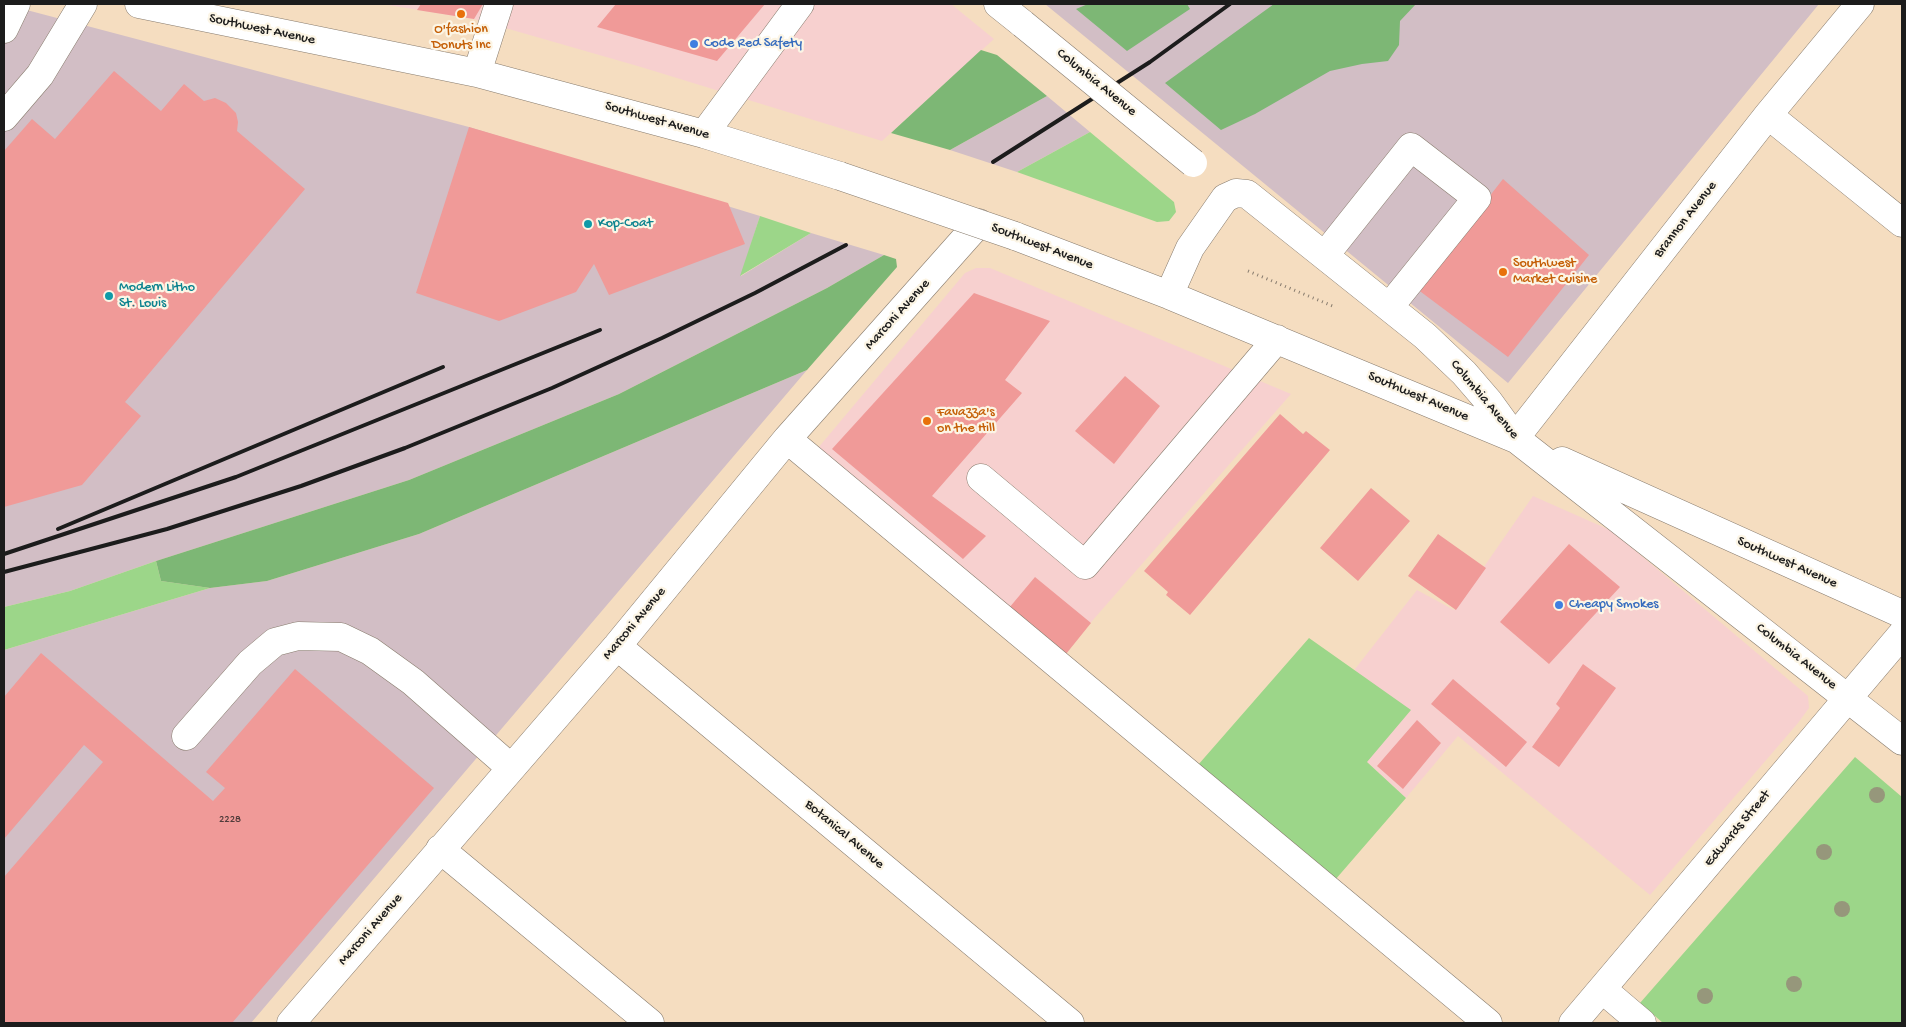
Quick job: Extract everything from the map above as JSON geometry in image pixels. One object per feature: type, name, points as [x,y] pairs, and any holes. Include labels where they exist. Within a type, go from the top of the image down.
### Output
[{"type":"street","points":[[4,29],[16,4]]},
{"type":"street","points":[[4,117],[40,75],[83,4]]},
{"type":"street","name":"Southwest Avenue","points":[[139,4],[292,37],[477,73],[704,134],[840,176],[979,223],[1169,295],[1515,438],[1644,499],[1902,614]]},
{"type":"street","points":[[477,73],[499,4]]},
{"type":"street","points":[[704,134],[800,4]]},
{"type":"street","name":"Columbia Avenue","points":[[998,4],[1193,163]]},
{"type":"street","name":"Brannon Avenue","points":[[1515,438],[1768,115],[1860,4]]},
{"type":"street","points":[[1768,115],[1902,224]]},
{"type":"street","points":[[1325,256],[1412,147],[1477,198],[1390,306]]},
{"type":"street","name":"Columbia Avenue","points":[[1169,295],[1187,254],[1202,229],[1225,198],[1236,193],[1247,194],[1390,306],[1464,373],[1489,402],[1515,438],[1850,698],[1902,741]]},
{"type":"street","name":"Marconi Avenue","points":[[291,1023],[617,646],[787,439],[979,223]]},
{"type":"street","points":[[981,478],[1086,565],[1277,339]]},
{"type":"street","points":[[787,439],[1488,1023]]},
{"type":"street","name":"Edwards Street","points":[[1573,1023],[1850,698],[1902,634]]},
{"type":"street","points":[[186,736],[250,663],[275,642],[298,636],[341,637],[370,651],[413,682],[511,768]]},
{"type":"street","name":"Botanical Avenue","points":[[617,646],[1070,1023]]},
{"type":"street","points":[[440,849],[650,1023]]},
{"type":"street","points":[[1602,989],[1642,1023]]},
{"type":"path","points":[[1248,271],[1338,308]]},
{"type":"shaded area","points":[[4,4],[469,127],[760,216],[741,276],[811,233],[884,255],[827,288],[619,394],[409,480],[156,561],[70,591],[4,607]]},
{"type":"shaded area","points":[[382,4],[951,4],[994,39],[882,141],[641,67],[474,19]]},
{"type":"shaded area","points":[[1045,4],[1819,4],[1508,383]]},
{"type":"shaded area","points":[[1047,96],[1090,132],[1017,172],[950,150]]},
{"type":"shaded area","points":[[976,268],[990,268],[1291,394],[1064,653],[818,448],[965,273]]},
{"type":"shaded area","points":[[807,370],[251,1023],[4,1023],[4,650],[210,588],[267,581],[419,534]]},
{"type":"shaded area","points":[[1533,496],[1612,531],[1808,696],[1809,708],[1798,723],[1650,895],[1458,736],[1406,798],[1367,762],[1355,669],[1417,590],[1454,610]]},
{"type":"green space","points":[[1088,4],[1187,4],[1190,9],[1127,51],[1076,9]]},
{"type":"green space","points":[[1274,4],[1416,4],[1400,21],[1399,45],[1388,61],[1330,71],[1255,114],[1221,130],[1165,83]]},
{"type":"green space","points":[[981,50],[997,55],[1047,96],[950,150],[891,133]]},
{"type":"green space","points":[[1090,132],[1174,202],[1176,212],[1169,221],[1157,222],[1017,172]]},
{"type":"green space","points":[[760,216],[811,233],[740,276]]},
{"type":"green space","points":[[884,255],[896,259],[897,267],[807,370],[419,534],[267,581],[210,588],[161,581],[156,561],[409,480],[619,394],[827,288]]},
{"type":"green space","points":[[156,561],[161,581],[210,588],[4,650],[4,607],[70,591]]},
{"type":"green space","points":[[1309,638],[1411,710],[1367,762],[1406,798],[1335,880],[1198,765]]},
{"type":"green space","points":[[1855,757],[1902,797],[1902,1023],[1663,1023],[1640,1003]]},
{"type":"building","name":"O'fashion Donuts Inc","points":[[421,4],[483,4],[474,19],[417,10]]},
{"type":"building","name":"Code Red Safety","points":[[616,4],[765,4],[717,61],[597,27]]},
{"type":"building","name":"Modern Litho St. Louis","points":[[114,71],[161,111],[184,84],[204,101],[215,98],[226,103],[236,113],[237,131],[305,189],[125,402],[141,416],[82,485],[4,507],[4,151],[32,119],[55,139]]},
{"type":"building","name":"Kop-Coat","points":[[469,127],[728,203],[745,244],[609,295],[594,264],[576,292],[499,321],[416,293]]},
{"type":"building","name":"Southwest Market Cuisine","points":[[1503,179],[1589,255],[1508,357],[1417,289]]},
{"type":"building","name":"Favazza's on the Hill","points":[[974,293],[1050,321],[1005,380],[1022,393],[932,496],[986,536],[963,559],[832,449]]},
{"type":"building","points":[[1125,376],[1160,406],[1114,464],[1075,431]]},
{"type":"building","points":[[1280,414],[1303,434],[1306,431],[1330,450],[1190,615],[1166,595],[1168,592],[1144,571]]},
{"type":"building","points":[[1371,488],[1410,521],[1358,581],[1320,548]]},
{"type":"building","points":[[1438,534],[1486,568],[1456,610],[1408,576]]},
{"type":"building","name":"Cheapy Smokes","points":[[1569,544],[1620,587],[1549,664],[1500,622]]},
{"type":"building","points":[[1035,577],[1091,623],[1066,654],[1009,608]]},
{"type":"building","points":[[41,653],[213,801],[225,788],[206,772],[295,669],[434,788],[232,1023],[4,1023],[4,877],[103,762],[84,745],[4,839],[4,697]]},
{"type":"building","points":[[1583,664],[1616,688],[1559,767],[1532,747],[1560,708],[1556,704]]},
{"type":"building","points":[[1453,679],[1527,742],[1506,767],[1431,704]]},
{"type":"building","points":[[1417,720],[1441,743],[1403,789],[1377,766]]},
{"type":"railway","points":[[993,162],[1150,62],[1230,4]]},
{"type":"railway","points":[[4,572],[167,529],[301,486],[405,448],[552,388],[662,338],[755,293],[846,245]]},
{"type":"railway","points":[[4,554],[236,477],[600,330]]},
{"type":"railway","points":[[58,529],[443,367]]},
{"type":"place","name":"O'fashion Donuts Inc","points":[[461,14]]},
{"type":"place","name":"Code Red Safety","points":[[694,44]]},
{"type":"place","name":"Kop-Coat","points":[[588,224]]},
{"type":"place","name":"Southwest Market Cuisine","points":[[1503,272]]},
{"type":"place","name":"Modern Litho St. Louis","points":[[109,296]]},
{"type":"place","name":"Favazza's on the Hill","points":[[927,421]]},
{"type":"place","name":"Cheapy Smokes","points":[[1559,605]]}]
